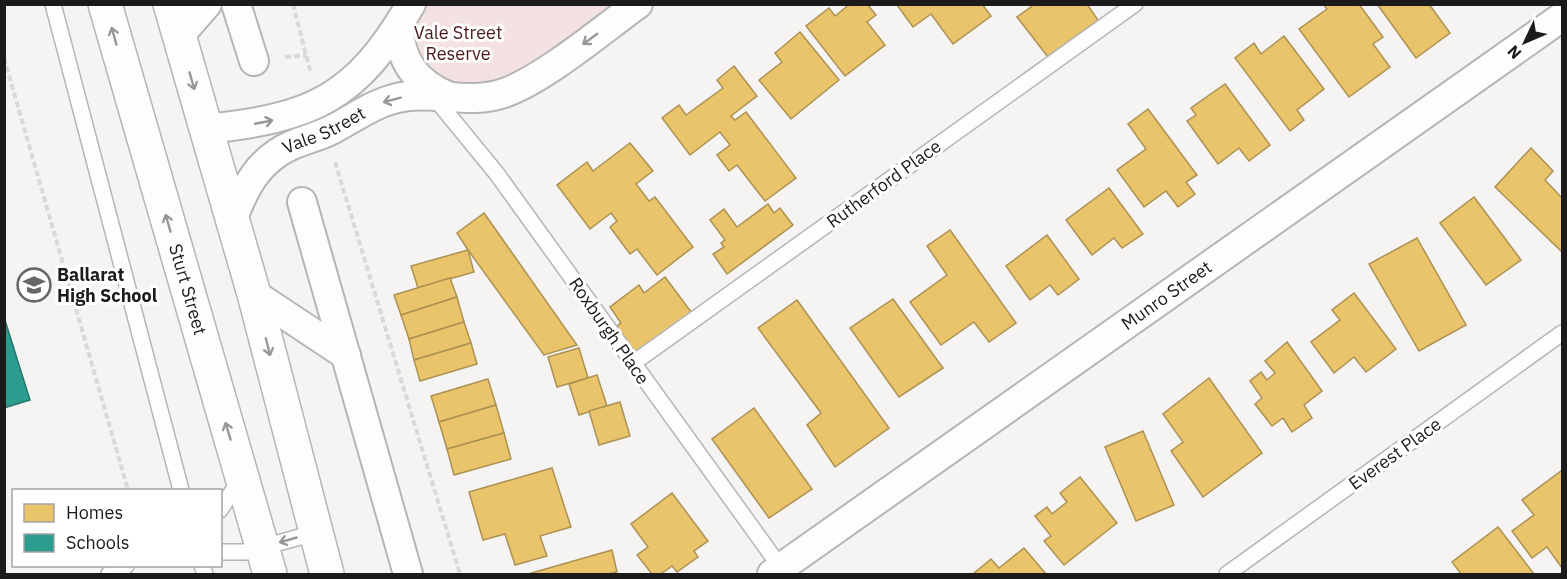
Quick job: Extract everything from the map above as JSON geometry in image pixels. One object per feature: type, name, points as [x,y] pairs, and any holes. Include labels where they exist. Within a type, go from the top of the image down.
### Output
[{"type":"main road","name":"Sturt Street","points":[[105,4],[266,561]]},
{"type":"main road","points":[[170,4],[254,294],[314,533],[327,574]]},
{"type":"street","points":[[179,36],[207,4]]},
{"type":"street","points":[[236,4],[254,61]]},
{"type":"street","name":"Vale Street","points":[[232,221],[250,179],[279,151],[327,132],[367,108],[388,100],[411,96],[476,100],[508,92],[563,58],[638,4]]},
{"type":"street","name":"Vale Street","points":[[405,15],[402,53],[410,69],[422,82],[443,97]]},
{"type":"street","name":"Vale Street","points":[[206,129],[267,121],[320,105],[357,77],[405,15]]},
{"type":"street","name":"Munro Street","points":[[776,571],[1563,17]]},
{"type":"street","points":[[302,202],[408,574]]},
{"type":"street","points":[[254,294],[346,355]]},
{"type":"lane","points":[[53,4],[181,489]]},
{"type":"lane","name":"Rutherford Place","points":[[632,364],[1136,4]]},
{"type":"lane","name":"Roxburgh Place","points":[[443,97],[776,571]]},
{"type":"lane","name":"Everest Place","points":[[1227,574],[1563,333]]},
{"type":"lane","points":[[222,507],[242,477]]},
{"type":"lane","points":[[222,552],[246,552],[266,561],[314,533]]},
{"type":"lane","points":[[110,574],[124,567]]},
{"type":"path","points":[[4,58],[128,489]]},
{"type":"path","points":[[333,154],[460,574]]},
{"type":"green space","name":"Vale Street Reserve","points":[[424,4],[614,5],[574,35],[523,67],[496,79],[470,84],[446,80],[426,65],[421,58],[416,35]]},
{"type":"building: Homes","points":[[850,4],[867,4],[876,15],[867,22],[885,45],[845,76],[806,26],[829,8],[835,16]]},
{"type":"building: Homes","points":[[982,4],[991,16],[953,44],[931,14],[913,27],[897,5]]},
{"type":"building: Homes","points":[[1035,4],[1087,4],[1098,20],[1048,57],[1017,17]]},
{"type":"building: Homes","points":[[1323,4],[1359,4],[1383,37],[1373,44],[1390,67],[1349,97],[1299,29],[1327,9]]},
{"type":"building: Homes","points":[[1377,4],[1429,4],[1450,33],[1416,58]]},
{"type":"building: Homes","points":[[800,32],[839,80],[791,119],[759,80],[782,62],[775,53]]},
{"type":"building: Homes","points":[[1284,36],[1324,89],[1297,110],[1304,120],[1290,131],[1235,58],[1254,43],[1261,54]]},
{"type":"building: Homes","points":[[734,66],[757,96],[731,116],[735,120],[746,112],[796,178],[765,201],[737,165],[729,171],[717,155],[730,145],[720,132],[690,155],[662,118],[679,105],[686,115],[723,88],[717,80]]},
{"type":"building: Homes","points":[[1225,84],[1270,145],[1249,161],[1239,148],[1218,164],[1187,121],[1196,115],[1191,108]]},
{"type":"building: Homes","points":[[1148,109],[1197,175],[1186,182],[1195,194],[1178,207],[1166,191],[1144,207],[1117,170],[1146,149],[1128,124]]},
{"type":"building: Homes","points":[[630,143],[653,171],[636,184],[649,201],[655,197],[693,247],[657,275],[637,249],[630,254],[610,227],[617,221],[611,213],[590,229],[557,185],[587,162],[593,171]]},
{"type":"building: Homes","points":[[1531,148],[1553,171],[1545,180],[1562,198],[1562,252],[1495,187]]},
{"type":"building: Homes","points":[[1109,188],[1143,234],[1122,248],[1114,238],[1092,255],[1066,220]]},
{"type":"building: Homes","points":[[1474,197],[1521,260],[1486,285],[1440,223]]},
{"type":"building: Homes","points":[[768,204],[774,213],[780,208],[793,225],[727,274],[713,254],[724,247],[721,243],[725,240],[710,220],[724,209],[737,227]]},
{"type":"building: Homes","points":[[484,213],[577,345],[544,355],[468,250],[457,233]]},
{"type":"building: Homes","points":[[950,230],[1016,323],[989,342],[974,322],[941,345],[910,302],[947,275],[927,246]]},
{"type":"building: Homes","points":[[1047,235],[1079,279],[1058,295],[1050,285],[1030,300],[1006,266]]},
{"type":"building: Homes","points":[[1417,238],[1466,325],[1419,351],[1369,264]]},
{"type":"building: Homes","points":[[468,250],[474,272],[418,288],[411,266]]},
{"type":"building: Homes","points":[[665,277],[692,313],[630,359],[610,331],[621,323],[610,307],[639,285],[644,293]]},
{"type":"building: Homes","points":[[450,278],[457,297],[401,315],[394,295]]},
{"type":"building: Homes","points":[[1354,293],[1396,349],[1366,372],[1354,357],[1334,373],[1311,342],[1340,320],[1332,310]]},
{"type":"building: Homes","points":[[457,297],[464,322],[409,339],[401,315]]},
{"type":"building: Homes","points":[[893,299],[943,368],[899,397],[850,328]]},
{"type":"building: Homes","points":[[797,300],[889,428],[835,467],[807,425],[821,413],[758,328]]},
{"type":"building: Homes","points":[[464,322],[471,343],[414,360],[409,339]]},
{"type":"building: Homes","points":[[1287,342],[1322,391],[1304,405],[1312,418],[1292,432],[1283,418],[1272,426],[1255,404],[1262,398],[1250,381],[1261,372],[1267,380],[1275,373],[1265,361]]},
{"type":"building: Homes","points":[[471,343],[477,364],[420,381],[414,360]]},
{"type":"building: Homes","points":[[579,348],[588,378],[557,387],[548,357]]},
{"type":"building: Homes","points":[[597,375],[607,406],[579,415],[569,384]]},
{"type":"building: Homes","points":[[1209,378],[1262,453],[1203,497],[1171,451],[1183,442],[1163,414]]},
{"type":"building: Homes","points":[[488,379],[496,405],[439,422],[431,396]]},
{"type":"building: Homes","points":[[620,402],[630,436],[599,445],[589,411]]},
{"type":"building: Homes","points":[[496,405],[504,433],[447,449],[439,422]]},
{"type":"building: Homes","points":[[754,408],[812,489],[769,518],[712,439]]},
{"type":"building: Homes","points":[[1143,431],[1174,505],[1136,521],[1105,447]]},
{"type":"building: Homes","points":[[504,433],[511,459],[454,475],[447,449]]},
{"type":"building: Homes","points":[[552,468],[571,527],[540,536],[547,556],[515,565],[505,534],[483,540],[469,492]]},
{"type":"building: Homes","points":[[1561,471],[1562,568],[1547,547],[1532,558],[1512,531],[1534,515],[1522,500]]},
{"type":"building: Homes","points":[[1080,477],[1117,523],[1064,565],[1044,541],[1051,536],[1035,516],[1047,507],[1052,514],[1067,502],[1060,493]]},
{"type":"building: Homes","points":[[672,493],[708,541],[694,551],[698,557],[677,572],[672,566],[661,574],[652,574],[637,555],[648,547],[631,524]]},
{"type":"building: Homes","points":[[1498,527],[1534,574],[1461,574],[1452,562]]},
{"type":"building: Homes","points":[[1024,548],[1046,574],[973,574],[991,559],[999,568]]},
{"type":"building: Homes","points":[[612,550],[617,572],[528,574]]},
{"type":"building: Schools","points":[[4,317],[30,400],[4,408]]},
{"type":"place","name":"Ballarat High School","points":[[34,285]]}]
